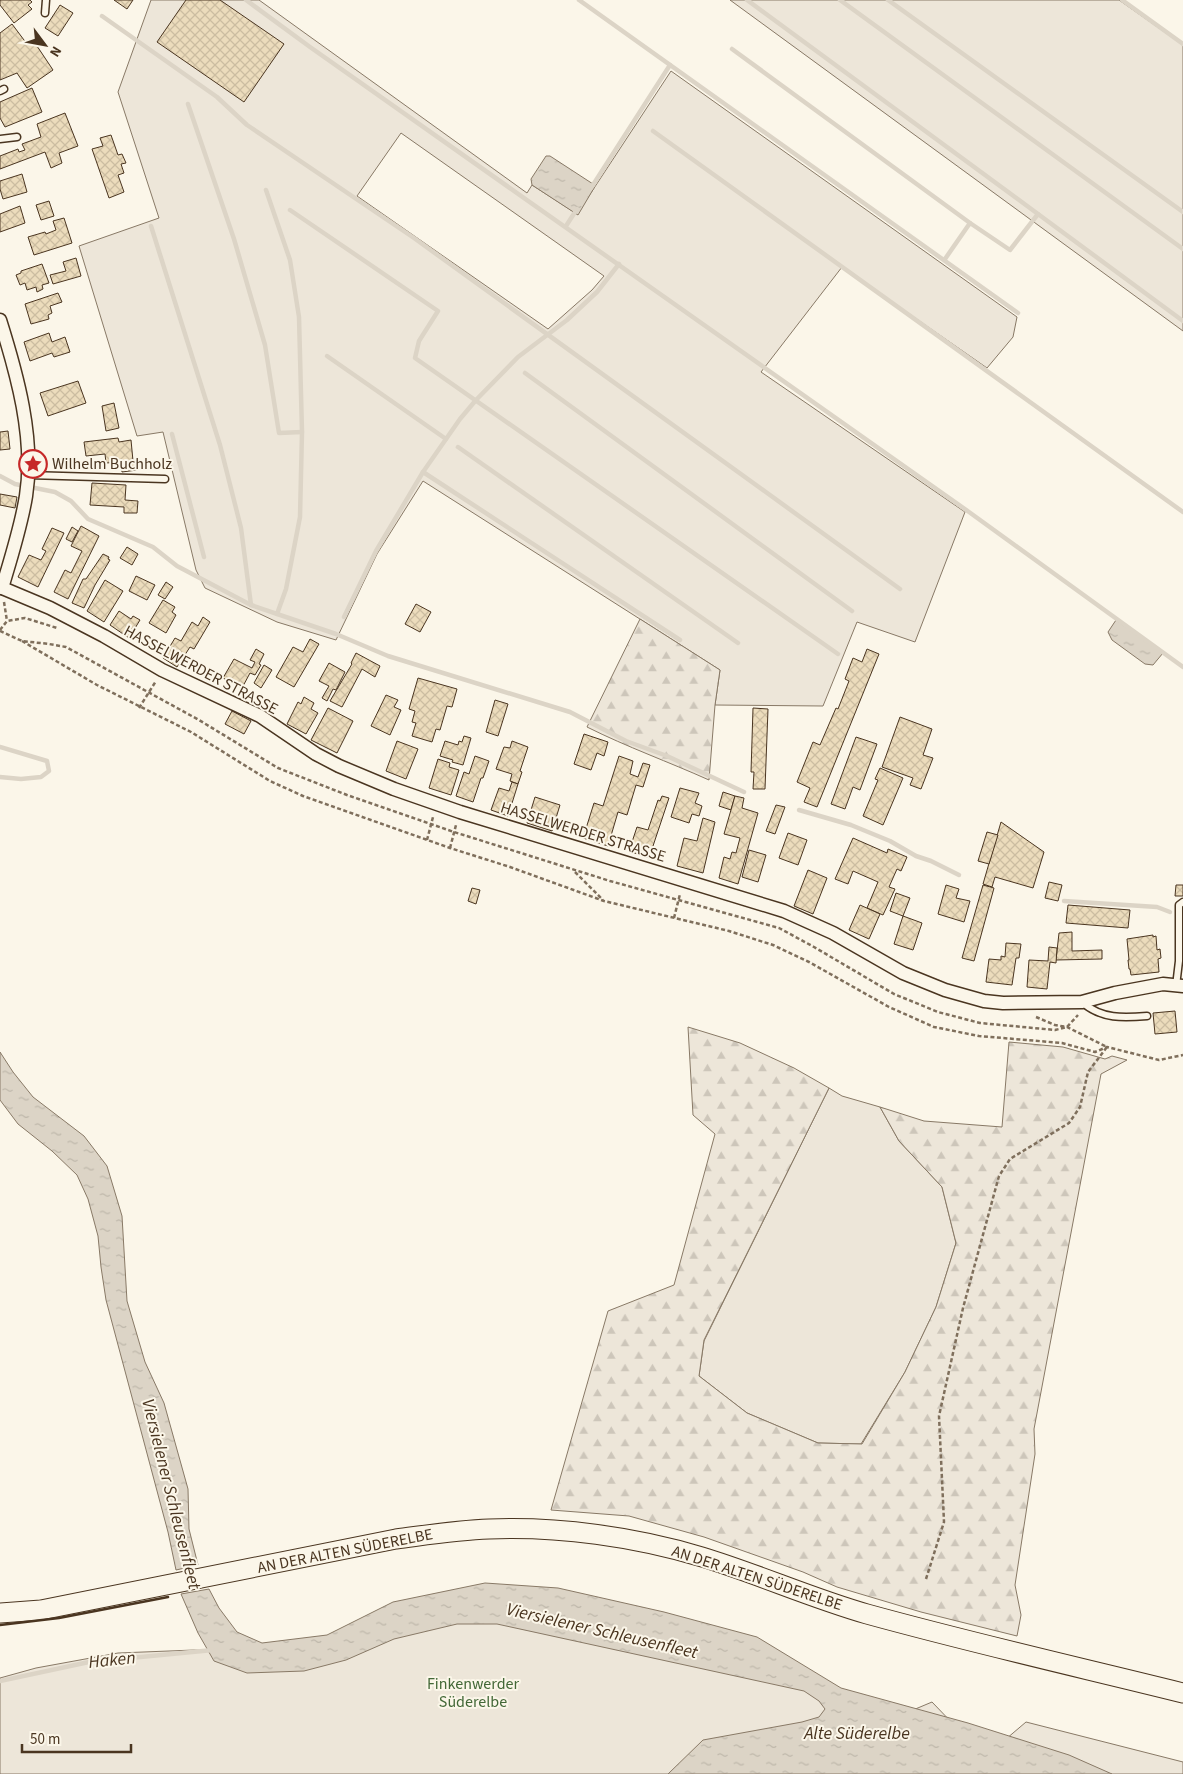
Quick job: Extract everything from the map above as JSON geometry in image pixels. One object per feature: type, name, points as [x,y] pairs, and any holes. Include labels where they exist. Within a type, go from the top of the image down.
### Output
[{"type":"main road","name":"AN DER ALTEN SÜDERELBE","points":[[0,1613],[41,1610],[396,1539],[490,1529],[540,1529],[585,1533],[659,1546],[700,1556],[840,1605],[948,1636],[1183,1693]]},
{"type":"street","points":[[0,320],[18,379],[26,431],[28,477],[26,496],[2,590]]},
{"type":"street","name":"HASSELWERDER STRASSE","points":[[2,590],[50,608],[104,636],[162,670],[260,716],[296,742],[331,762],[394,789],[784,911],[833,933],[903,973],[945,990],[984,1001],[1003,1003],[1082,1002],[1115,993],[1163,984],[1180,986]]},
{"type":"lane","points":[[45,13],[46,0]]},
{"type":"lane","points":[[0,139],[17,137]]},
{"type":"lane","points":[[28,477],[164,479]]},
{"type":"lane","points":[[1180,986],[1179,905],[1183,902]]},
{"type":"lane","points":[[1082,1002],[1094,1012],[1122,1018],[1147,1016]]},
{"type":"path","points":[[0,630],[7,620],[2,590]]},
{"type":"path","points":[[7,620],[24,618],[57,628]]},
{"type":"path","points":[[22,641],[97,685],[191,732],[270,781],[303,796],[604,901],[730,931],[774,945],[809,962],[889,1007],[934,1027],[979,1036],[1062,1043],[1095,1052],[1108,1047]]},
{"type":"path","points":[[140,708],[150,694],[158,676]]},
{"type":"path","points":[[427,840],[432,825]]},
{"type":"path","points":[[450,848],[454,832]]},
{"type":"path","points":[[573,870],[604,901]]},
{"type":"path","points":[[674,918],[678,901]]},
{"type":"path","points":[[1067,1026],[1108,1047],[1159,1060],[1183,1055]]},
{"type":"path","points":[[926,1580],[944,1522],[938,1416],[963,1308],[999,1176],[1010,1159],[1069,1123],[1080,1107],[1088,1072],[1108,1047]]},
{"type":"green space","points":[[151,0],[259,0],[527,193],[532,185],[577,214],[671,71],[1017,317],[1013,337],[987,368],[842,267],[761,372],[965,512],[915,642],[857,622],[823,706],[715,705],[720,670],[423,481],[377,554],[336,640],[277,622],[205,588],[196,570],[163,432],[137,436],[79,246],[159,218],[118,92]],"holes":[[[401,133],[604,276],[592,290],[548,329],[357,196]]]},
{"type":"green space","points":[[730,0],[1119,0],[1183,45],[1183,331]]},
{"type":"green space","points":[[640,619],[720,670],[709,780],[587,727]]},
{"type":"green space","points":[[688,1027],[740,1043],[794,1068],[829,1088],[704,1340],[699,1376],[747,1413],[818,1443],[862,1444],[905,1372],[936,1307],[956,1243],[942,1187],[899,1141],[880,1107],[924,1121],[1002,1127],[1009,1042],[1063,1047],[1105,1059],[1112,1056],[1127,1060],[1101,1074],[1034,1429],[1035,1454],[1015,1585],[1021,1615],[1017,1636],[921,1612],[837,1587],[803,1572],[704,1537],[629,1516],[551,1510],[608,1311],[674,1285],[715,1134],[693,1115]]},
{"type":"green space","points":[[829,1088],[842,1096],[880,1107],[899,1141],[942,1187],[956,1243],[936,1307],[905,1372],[861,1444],[818,1443],[747,1413],[699,1376],[704,1341]]},
{"type":"green space","name":"Finkenwerder Süderelbe","points":[[465,1611],[696,1648],[894,1718],[932,1702],[957,1728],[1006,1739],[1026,1722],[1183,1762],[1183,1774],[0,1774],[0,1678],[36,1668],[118,1653],[194,1650],[227,1652],[265,1661]]},
{"type":"water","points":[[546,156],[550,156],[593,184],[594,188],[578,215],[532,185],[531,179]]},
{"type":"water","points":[[1116,620],[1163,653],[1153,665],[1145,664],[1112,640],[1108,632]]},
{"type":"water","name":"Viersielener Schleusenfleet","points":[[0,1052],[33,1097],[84,1136],[107,1166],[122,1216],[127,1301],[145,1362],[164,1403],[188,1489],[189,1529],[198,1565],[176,1570],[168,1532],[106,1300],[98,1236],[88,1199],[77,1175],[52,1151],[18,1124],[0,1100]]},
{"type":"water","points":[[485,1583],[558,1588],[664,1612],[757,1637],[841,1688],[968,1723],[1069,1755],[1112,1774],[668,1774],[703,1740],[802,1722],[819,1717],[825,1709],[819,1701],[804,1691],[497,1624],[457,1624],[394,1639],[346,1660],[304,1671],[247,1673],[214,1661],[198,1633],[181,1594],[209,1589],[219,1608],[237,1632],[262,1643],[327,1635],[393,1602]]},
{"type":"building","points":[[0,0],[30,0],[32,2],[28,5],[32,9],[14,23],[0,5]]},
{"type":"building","points":[[114,0],[133,0],[127,9]]},
{"type":"building","points":[[186,0],[220,0],[284,44],[244,102],[157,42]]},
{"type":"building","points":[[60,5],[73,13],[58,36],[45,28]]},
{"type":"building","points":[[12,24],[27,44],[33,40],[53,70],[27,88],[17,73],[0,80],[0,33]]},
{"type":"building","points":[[32,88],[42,112],[5,127],[0,118],[0,102]]},
{"type":"building","points":[[65,113],[78,146],[59,153],[62,163],[51,168],[45,152],[0,169],[0,156],[18,149],[19,152],[25,150],[22,144],[41,137],[37,124]]},
{"type":"building","points":[[111,135],[118,155],[122,154],[126,163],[121,164],[124,173],[118,175],[124,192],[109,198],[92,149],[103,146],[100,138]]},
{"type":"building","points":[[22,174],[27,192],[3,199],[0,181]]},
{"type":"building","points":[[49,201],[54,216],[41,220],[36,205]]},
{"type":"building","points":[[20,206],[25,223],[0,232],[0,214]]},
{"type":"building","points":[[64,218],[72,243],[34,255],[28,237],[56,230],[53,221]]},
{"type":"building","points":[[76,258],[81,276],[53,284],[50,275],[66,271],[63,262]]},
{"type":"building","points":[[42,264],[49,283],[42,285],[43,289],[37,292],[36,287],[27,290],[25,283],[20,285],[16,275],[21,273],[21,271]]},
{"type":"building","points":[[58,293],[62,302],[50,306],[52,313],[48,315],[49,319],[31,324],[25,304]]},
{"type":"building","points":[[49,333],[52,342],[65,337],[70,352],[54,357],[52,353],[30,361],[24,342]]},
{"type":"building","points":[[78,381],[86,403],[48,416],[40,393]]},
{"type":"building","points":[[114,403],[119,428],[106,431],[102,406]]},
{"type":"building","points":[[8,431],[10,449],[0,450],[0,432]]},
{"type":"building","points":[[118,438],[119,442],[131,440],[133,461],[136,460],[137,470],[122,472],[121,462],[106,463],[105,454],[86,456],[84,442]]},
{"type":"building","points":[[92,483],[126,485],[125,500],[138,501],[137,513],[124,513],[124,507],[90,505]]},
{"type":"building","points":[[0,494],[17,497],[15,508],[0,505]]},
{"type":"building","points":[[81,526],[99,536],[68,599],[54,592],[65,570],[71,573],[82,551],[71,546]]},
{"type":"building","points":[[72,527],[78,531],[72,542],[66,539]]},
{"type":"building","points":[[52,528],[64,533],[38,587],[18,577],[29,555],[41,560],[46,551],[42,549]]},
{"type":"building","points":[[127,547],[138,554],[132,565],[120,558]]},
{"type":"building","points":[[103,554],[109,557],[108,559],[110,560],[84,608],[72,603],[83,579],[86,579]]},
{"type":"building","points":[[136,576],[155,585],[147,600],[129,591]]},
{"type":"building","points":[[105,580],[123,591],[104,622],[87,611]]},
{"type":"building","points":[[166,582],[173,587],[165,599],[158,595]]},
{"type":"building","points":[[163,600],[175,607],[172,612],[176,615],[166,633],[149,623]]},
{"type":"building","points":[[416,604],[431,612],[420,632],[405,624]]},
{"type":"building","points":[[119,611],[131,619],[133,616],[140,620],[129,638],[110,625]]},
{"type":"building","points":[[203,617],[210,622],[194,649],[190,647],[177,667],[163,658],[175,638],[181,641],[192,622],[198,626]]},
{"type":"building","points":[[310,639],[319,644],[294,687],[276,677],[293,647],[303,652]]},
{"type":"building","points":[[256,649],[264,654],[259,664],[261,665],[255,675],[250,673],[242,688],[223,678],[234,659],[252,668],[255,662],[250,660]]},
{"type":"building","points":[[867,649],[879,654],[817,807],[804,802],[810,788],[797,782],[813,742],[820,745],[836,708],[838,709],[849,681],[845,679],[853,658],[862,662]]},
{"type":"building","points":[[356,653],[380,666],[375,677],[362,669],[342,707],[330,701],[352,664]]},
{"type":"building","points":[[329,663],[345,672],[336,690],[333,689],[327,701],[322,698],[329,686],[319,681]]},
{"type":"building","points":[[264,665],[272,670],[261,688],[254,683]]},
{"type":"building","points":[[418,678],[457,689],[452,707],[447,706],[440,730],[436,729],[432,742],[412,736],[416,723],[412,722],[415,711],[409,709]]},
{"type":"building","points":[[386,695],[398,700],[394,707],[401,710],[390,735],[371,726]]},
{"type":"building","points":[[304,697],[314,703],[311,709],[318,713],[306,734],[287,724],[298,702],[301,704]]},
{"type":"building","points":[[495,700],[508,704],[498,736],[486,732]]},
{"type":"building","points":[[328,708],[353,721],[337,753],[311,740]]},
{"type":"building","points":[[753,708],[768,709],[765,789],[753,789],[754,772],[751,772]]},
{"type":"building","points":[[232,711],[251,721],[244,734],[225,724]]},
{"type":"building","points":[[900,717],[932,729],[923,755],[933,758],[921,789],[910,785],[913,778],[882,767]]},
{"type":"building","points":[[584,734],[608,742],[604,756],[597,753],[591,770],[574,764]]},
{"type":"building","points":[[464,736],[471,738],[463,765],[440,756],[445,741],[458,745],[459,741],[462,742]]},
{"type":"building","points":[[856,737],[877,744],[860,790],[853,787],[845,809],[831,804]]},
{"type":"building","points":[[397,741],[418,749],[406,779],[386,771]]},
{"type":"building","points":[[512,741],[528,747],[518,784],[510,781],[512,774],[496,769],[504,747],[510,748]]},
{"type":"building","points":[[475,756],[489,761],[473,802],[456,796],[464,772],[469,774]]},
{"type":"building","points":[[619,756],[633,761],[630,774],[638,777],[643,763],[650,765],[643,787],[636,785],[627,815],[618,812],[608,846],[583,838],[594,803],[603,806]]},
{"type":"building","points":[[438,759],[450,763],[449,767],[459,770],[451,795],[429,788]]},
{"type":"building","points":[[880,768],[903,778],[883,825],[863,816],[878,780],[875,779]]},
{"type":"building","points":[[512,782],[518,784],[508,816],[491,810],[499,788],[509,791]]},
{"type":"building","points":[[680,788],[699,793],[695,803],[702,806],[699,816],[692,814],[689,823],[671,817]]},
{"type":"building","points":[[723,792],[735,796],[731,810],[719,806]]},
{"type":"building","points":[[662,796],[669,798],[649,858],[629,851],[637,827],[648,830],[658,800],[660,801]]},
{"type":"building","points":[[735,796],[744,798],[742,808],[758,813],[738,884],[719,878],[724,857],[730,859],[732,852],[736,853],[740,838],[724,834]]},
{"type":"building","points":[[535,797],[560,805],[552,831],[527,823]]},
{"type":"building","points":[[776,805],[785,807],[775,834],[766,831]]},
{"type":"building","points":[[703,818],[715,822],[703,873],[677,866],[684,838],[697,841]]},
{"type":"building","points":[[1001,822],[1044,852],[1033,888],[995,877],[992,887],[983,884]]},
{"type":"building","points":[[987,832],[998,835],[989,864],[978,861]]},
{"type":"building","points":[[788,833],[807,840],[798,865],[779,858]]},
{"type":"building","points":[[853,838],[887,853],[888,849],[907,857],[901,871],[897,869],[889,887],[895,889],[883,915],[867,908],[878,882],[853,871],[848,884],[835,879]]},
{"type":"building","points":[[749,850],[766,855],[758,882],[742,877]]},
{"type":"building","points":[[808,870],[827,878],[813,914],[794,906]]},
{"type":"building","points":[[1049,882],[1062,885],[1058,901],[1045,898]]},
{"type":"building","points":[[946,885],[959,889],[956,898],[970,901],[964,922],[938,914]]},
{"type":"building","points":[[983,885],[994,888],[974,961],[962,958]]},
{"type":"building","points":[[1176,885],[1183,885],[1183,896],[1175,896]]},
{"type":"building","points":[[472,888],[480,890],[476,904],[468,901]]},
{"type":"building","points":[[896,893],[910,898],[903,916],[890,911]]},
{"type":"building","points":[[860,905],[880,914],[869,939],[849,930]]},
{"type":"building","points":[[1068,905],[1130,910],[1128,928],[1066,923]]},
{"type":"building","points":[[903,916],[922,923],[913,950],[894,944]]},
{"type":"building","points":[[1072,932],[1072,951],[1102,950],[1102,959],[1056,960],[1059,933]]},
{"type":"building","points":[[1153,935],[1153,937],[1156,936],[1157,950],[1160,949],[1161,958],[1158,959],[1159,972],[1131,975],[1127,939]]},
{"type":"building","points":[[1006,943],[1021,944],[1019,958],[1016,958],[1012,985],[986,982],[989,959],[1001,960],[1001,956],[1005,957]]},
{"type":"building","points":[[1049,947],[1057,948],[1056,963],[1050,962],[1047,989],[1027,987],[1029,960],[1048,961]]},
{"type":"building","points":[[1175,1011],[1177,1032],[1155,1034],[1153,1013]]},
{"type":"waterway","points":[[246,0],[969,512],[1183,667]]},
{"type":"waterway","points":[[579,0],[1018,313]]},
{"type":"waterway","points":[[747,0],[1038,214]]},
{"type":"waterway","points":[[840,0],[1183,249]]},
{"type":"waterway","points":[[888,0],[1183,212]]},
{"type":"waterway","points":[[1122,0],[1183,44]]},
{"type":"waterway","points":[[102,16],[217,97],[247,125],[414,238],[900,589]]},
{"type":"waterway","points":[[732,49],[970,223]]},
{"type":"waterway","points":[[591,188],[670,65]]},
{"type":"waterway","points":[[188,104],[234,239],[265,345],[279,433],[302,432]]},
{"type":"waterway","points":[[653,131],[1183,512]]},
{"type":"waterway","points":[[266,190],[290,260],[299,317],[302,432],[300,517],[286,589],[277,614]]},
{"type":"waterway","points":[[566,226],[577,209]]},
{"type":"waterway","points":[[290,210],[438,311],[419,341],[415,358],[838,654]]},
{"type":"waterway","points":[[945,259],[970,223],[1010,250],[1038,214],[1183,321]]},
{"type":"waterway","points":[[151,226],[220,445],[241,528],[251,605]]},
{"type":"waterway","points":[[344,617],[376,551],[423,472],[460,419],[518,357],[567,320],[597,292],[619,264]]},
{"type":"waterway","points":[[327,356],[446,439]]},
{"type":"waterway","points":[[525,373],[852,611]]},
{"type":"waterway","points":[[172,434],[204,557]]},
{"type":"waterway","points":[[458,447],[738,643]]},
{"type":"waterway","points":[[423,472],[680,640]]},
{"type":"waterway","points":[[0,476],[15,484],[55,492],[71,501],[88,519],[153,547],[177,566],[251,605],[336,634],[388,656],[570,712],[626,741],[667,756],[744,792]]},
{"type":"waterway","points":[[0,747],[47,761],[49,771],[41,777],[21,779],[0,777]]},
{"type":"waterway","points":[[799,810],[851,825],[890,841],[916,856],[959,875]]},
{"type":"waterway","points":[[1064,901],[1157,907],[1170,912]]},
{"type":"waterway","name":"Haken","points":[[0,1681],[89,1662],[213,1650]]},
{"type":"wall","points":[[0,1625],[59,1618],[168,1597]]},
{"type":"place","name":"Wilhelm Buchholz","points":[[33,464]]},
{"type":"water label","name":"Alte Süderelbe","points":[[857,1733]]}]
